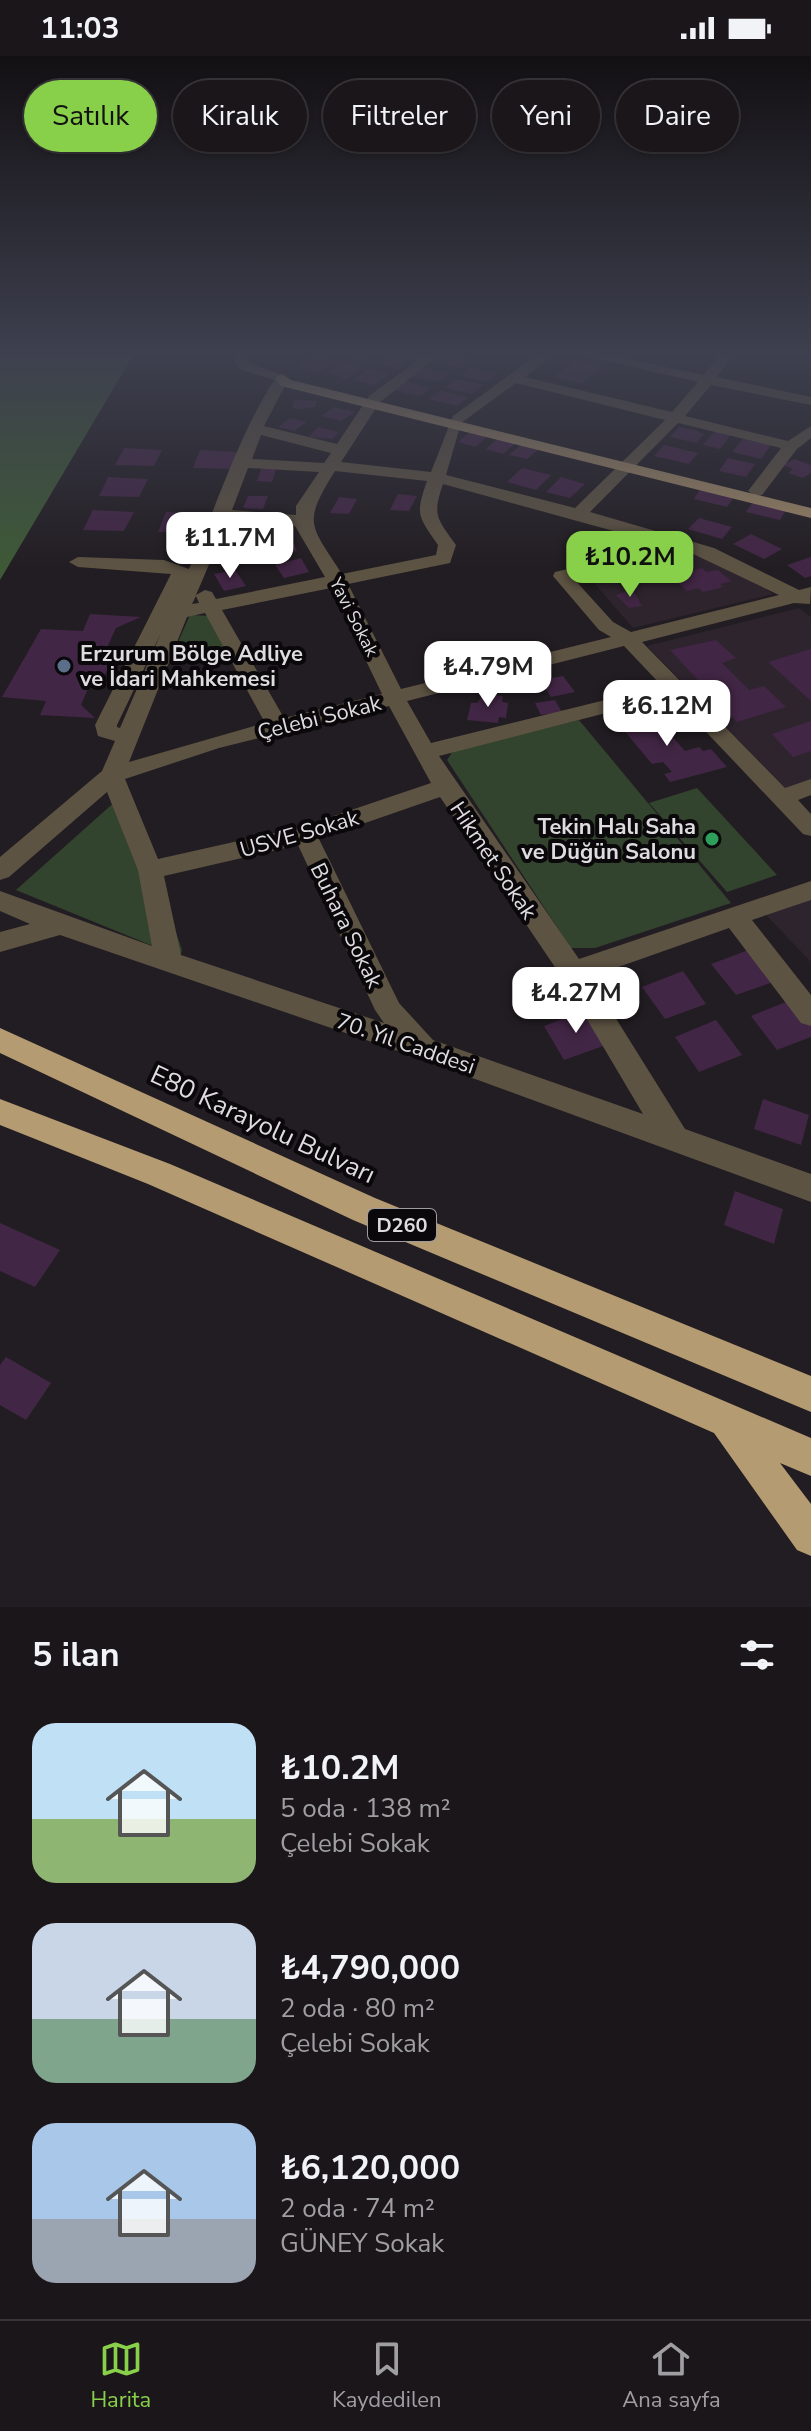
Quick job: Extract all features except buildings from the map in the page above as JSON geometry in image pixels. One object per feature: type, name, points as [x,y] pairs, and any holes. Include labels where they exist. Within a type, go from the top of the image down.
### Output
[{"type":"highway","name":"E80 Karayolu Bulvarı","points":[[0,1040],[364,1209],[811,1394]]},
{"type":"highway","name":"D260","points":[[0,1112],[159,1174],[811,1457]]},
{"type":"highway","points":[[726,1419],[805,1519]]},
{"type":"main road","points":[[467,424],[811,513]]},
{"type":"main road","points":[[630,465],[811,503]]},
{"type":"street","points":[[169,963],[150,870],[112,775],[190,582],[244,463],[255,424]]},
{"type":"street","points":[[222,514],[302,521],[305,506],[357,424]]},
{"type":"street","points":[[178,613],[444,559],[447,545],[427,514],[436,477],[456,424]]},
{"type":"street","points":[[578,514],[668,424]]},
{"type":"street","points":[[708,424],[791,446]]},
{"type":"street","points":[[253,428],[340,450]]},
{"type":"street","points":[[756,491],[791,446],[811,431]]},
{"type":"street","points":[[244,463],[436,477],[692,546],[806,599]]},
{"type":"street","name":"Yavi Sokak","points":[[302,521],[337,581],[395,698]]},
{"type":"street","points":[[692,546],[562,576],[606,626],[627,638],[811,828]]},
{"type":"street","points":[[78,562],[164,565],[181,571],[106,725],[106,731],[128,737]]},
{"type":"street","points":[[190,582],[200,587],[278,727]]},
{"type":"street","name":"Çelebi Sokak","points":[[0,871],[112,775],[213,743],[627,638],[806,599]]},
{"type":"street","points":[[425,752],[676,689]]},
{"type":"street","name":"Hikmet Sokak","points":[[395,698],[445,787],[573,972],[675,1140]]},
{"type":"street","name":"USVE Sokak","points":[[150,870],[305,835],[445,787]]},
{"type":"street","points":[[782,797],[811,787]]},
{"type":"street","name":"Buhara Sokak","points":[[305,835],[389,1010],[425,1049]]},
{"type":"street","points":[[573,972],[811,890]]},
{"type":"street","name":"70. Yıl Caddesi","points":[[0,900],[60,925],[425,1049],[811,1188]]},
{"type":"street","points":[[733,915],[811,1015]]},
{"type":"street","points":[[0,942],[60,925]]},
{"type":"shaded area","points":[[693,552],[746,575],[773,594],[633,628],[587,575]]},
{"type":"shaded area","points":[[799,608],[811,617],[811,782],[787,790],[647,646]]},
{"type":"shaded area","points":[[811,897],[811,962],[764,913]]},
{"type":"green space","points":[[0,424],[92,424],[0,580]]},
{"type":"green space","points":[[190,615],[211,616],[229,647],[170,660]]},
{"type":"green space","points":[[579,720],[731,903],[595,948],[571,948],[447,760],[453,751]]},
{"type":"green space","name":"Tekin Halı Saha ve Düğün Salonu","points":[[697,788],[777,875],[727,892],[649,803]]},
{"type":"green space","points":[[127,791],[182,950],[180,957],[16,890]]},
{"type":"place","name":"Erzurum Bölge Adliye ve İdari Mahkemesi","points":[[64,666]]},
{"type":"place","name":"Tekin Halı Saha ve Düğün Salonu","points":[[712,839]]}]
